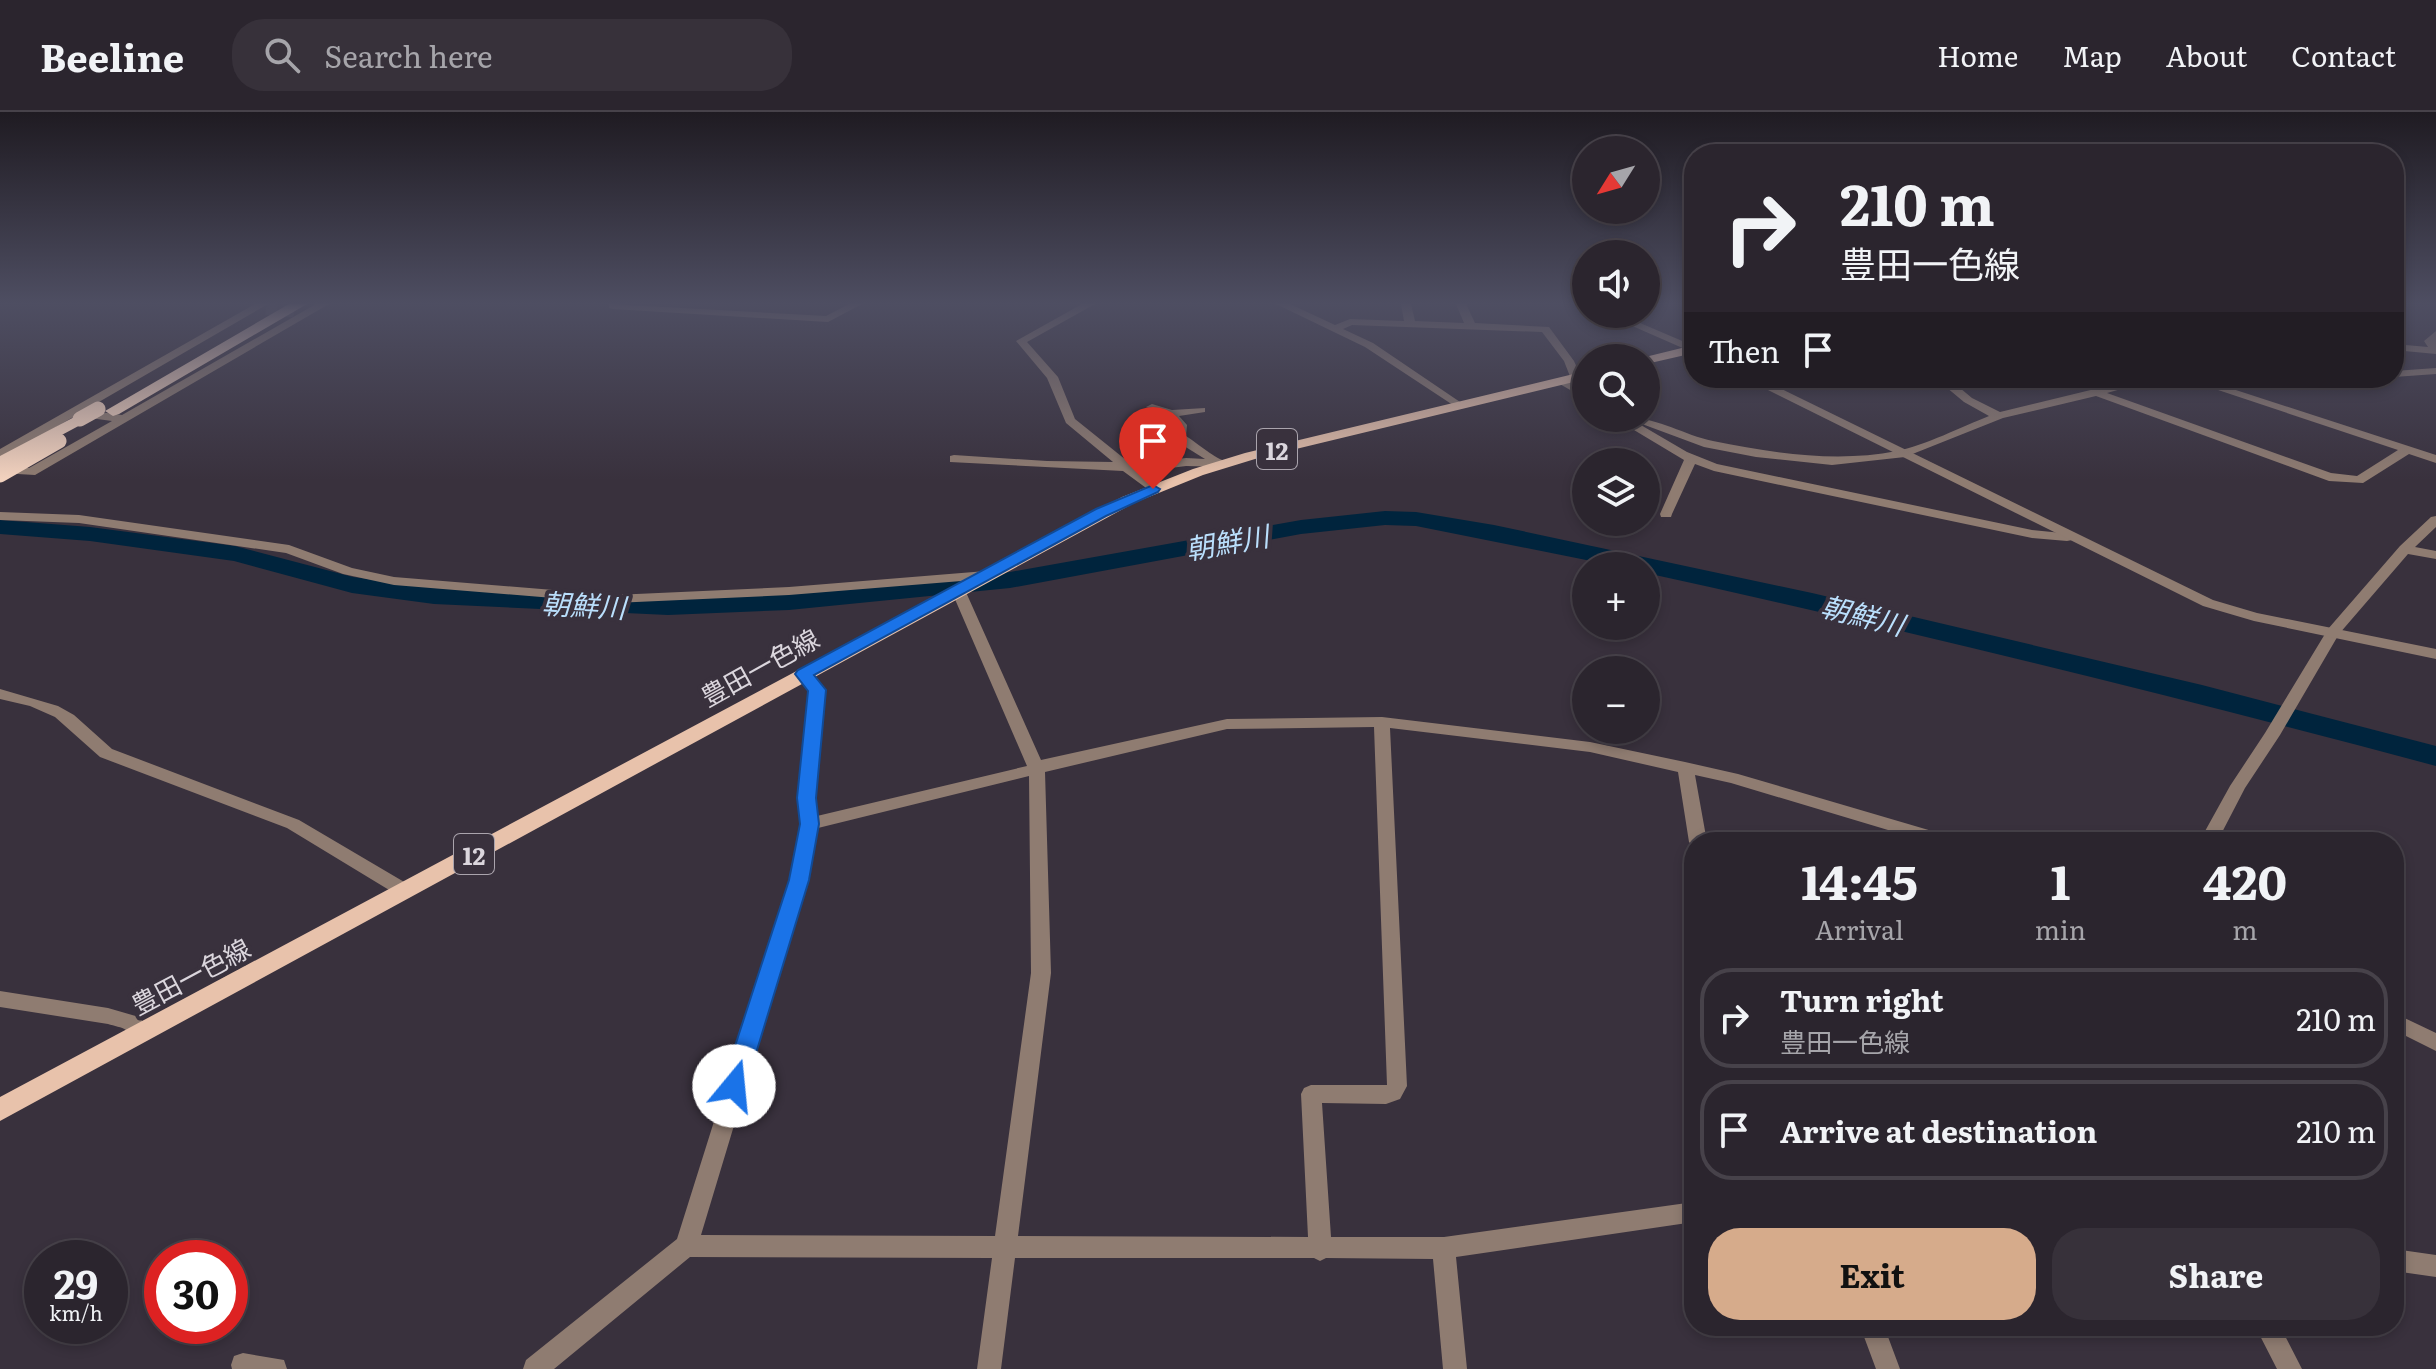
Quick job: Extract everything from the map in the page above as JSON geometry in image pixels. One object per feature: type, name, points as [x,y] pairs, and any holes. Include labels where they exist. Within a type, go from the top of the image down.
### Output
[{"type":"highway","points":[[0,463],[196,363]]},
{"type":"highway","points":[[0,472],[50,436]]},
{"type":"main road","name":"豊田一色線","points":[[0,1110],[1101,513],[1219,464],[1572,378]]},
{"type":"street","points":[[0,472],[31,472],[98,415],[177,363]]},
{"type":"street","points":[[1040,363],[1052,377],[1070,421],[1153,489]]},
{"type":"street","points":[[1398,363],[1459,406]]},
{"type":"street","points":[[2404,373],[2436,371]]},
{"type":"street","points":[[1770,388],[2067,537],[2208,603],[2254,617],[2436,654]]},
{"type":"street","points":[[1953,388],[1999,416]]},
{"type":"street","points":[[1660,427],[1704,443],[1756,453],[1832,461],[1901,454],[1999,416],[2119,388]]},
{"type":"street","points":[[2218,388],[2436,459]]},
{"type":"street","points":[[2098,394],[2329,477],[2359,480],[2407,450]]},
{"type":"street","points":[[1152,407],[1171,414],[1181,425],[1180,438],[1219,464]]},
{"type":"street","points":[[1171,414],[1201,410]]},
{"type":"street","points":[[0,454],[98,415]]},
{"type":"street","points":[[1645,432],[1714,467],[2032,534],[2067,537]]},
{"type":"street","points":[[1666,514],[1691,458]]},
{"type":"street","points":[[954,459],[1047,465],[1099,464],[1125,468],[1219,464]]},
{"type":"street","points":[[0,516],[79,519],[289,549],[348,571],[394,581],[600,598],[649,599],[789,591],[984,576]]},
{"type":"street","points":[[2213,832],[2238,786],[2296,697],[2333,632],[2405,549],[2436,520]]},
{"type":"street","points":[[2405,549],[2436,555]]},
{"type":"street","points":[[953,593],[1037,769],[1041,973],[989,1369]]},
{"type":"street","points":[[535,1369],[686,1246],[799,880],[810,824],[806,798],[817,690],[804,674]]},
{"type":"street","points":[[0,694],[41,704],[67,718],[90,744],[106,753],[293,824],[405,891]]},
{"type":"street","points":[[810,824],[1047,764],[1227,724],[1382,722],[1590,747],[1732,778],[1915,832]]},
{"type":"street","points":[[1320,1250],[1311,1094],[1386,1095],[1393,1093],[1397,1086],[1397,1029],[1382,787],[1382,722]]},
{"type":"street","points":[[1685,767],[1696,832]]},
{"type":"street","points":[[0,999],[108,1016],[132,1023],[141,1033]]},
{"type":"street","points":[[2404,1026],[2436,1043]]},
{"type":"street","points":[[686,1246],[1444,1248],[1684,1213]]},
{"type":"street","points":[[1444,1248],[1455,1369]]},
{"type":"street","points":[[2404,1261],[2436,1266]]},
{"type":"street","points":[[1876,1336],[1888,1369]]},
{"type":"street","points":[[2272,1336],[2290,1369]]},
{"type":"street","points":[[243,1365],[275,1369]]},
{"type":"waterway","name":"朝鮮川","points":[[0,527],[90,534],[235,554],[352,585],[434,596],[668,607],[789,602],[1010,580],[1301,527],[1385,518],[1416,519],[1494,532],[1812,601],[2202,694],[2436,756]]},
{"type":"route","points":[[734,1086],[799,880],[810,824],[806,798],[817,690],[804,674],[1101,513],[1153,489]]}]
